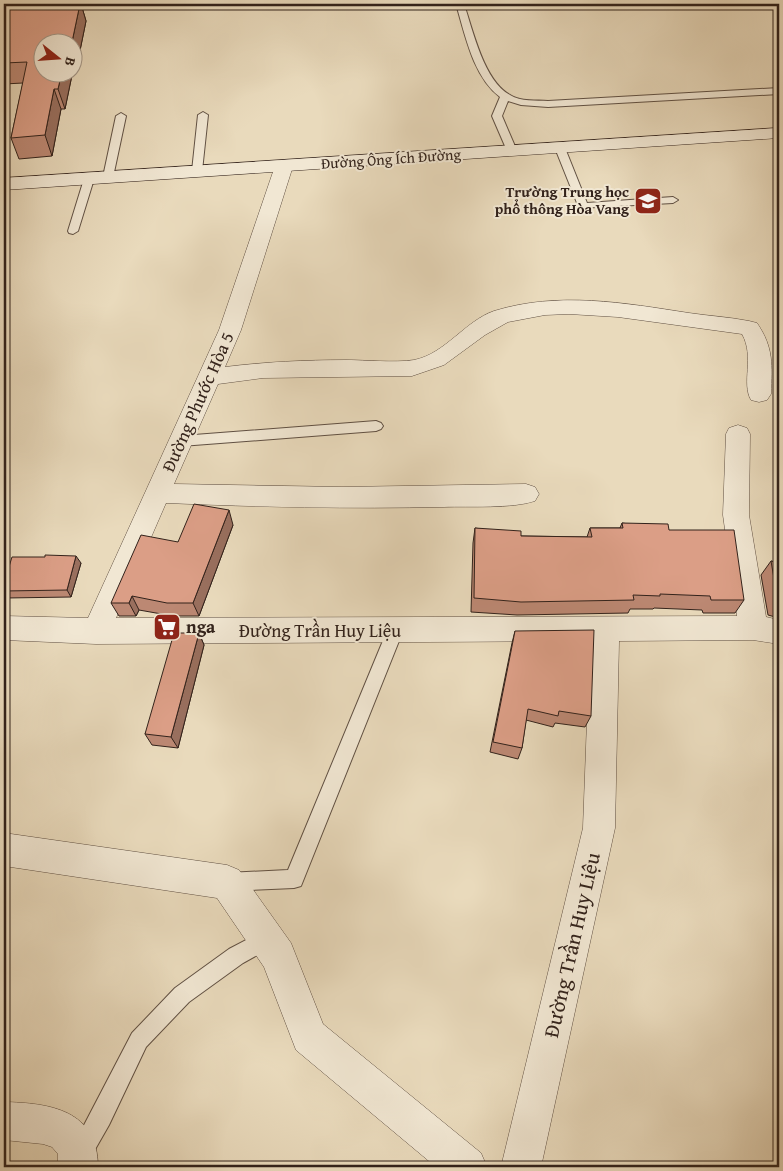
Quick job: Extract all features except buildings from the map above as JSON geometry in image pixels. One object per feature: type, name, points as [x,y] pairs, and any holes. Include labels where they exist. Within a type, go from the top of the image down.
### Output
[{"type":"street","name":"Đường Ông Ích Đường","points":[[4,184],[779,133]]},
{"type":"street","name":"Đường Phước Hòa 5","points":[[96,631],[230,330],[284,166]]},
{"type":"street","points":[[209,377],[263,370],[412,368],[427,365],[478,329],[500,318],[527,311],[557,307],[649,313],[749,328],[757,338],[761,357],[759,394]]},
{"type":"street","name":"Đường Trần Huy Liệu","points":[[4,628],[96,631],[766,630],[736,515],[738,434]]},
{"type":"street","points":[[158,493],[242,496],[458,497],[526,494]]},
{"type":"street","name":"Đường Trần Huy Liệu","points":[[521,1167],[599,828],[605,629]]},
{"type":"street","points":[[4,849],[228,882],[278,956],[309,1037],[467,1167]]},
{"type":"street","points":[[4,1121],[48,1124],[71,1136],[79,1160]]},
{"type":"lane","points":[[460,4],[492,86],[505,97],[522,102],[548,104],[779,91]]},
{"type":"lane","points":[[505,97],[497,116],[512,151]]},
{"type":"lane","points":[[197,172],[203,115]]},
{"type":"lane","points":[[108,177],[121,116]]},
{"type":"lane","points":[[560,148],[583,206],[672,200]]},
{"type":"lane","points":[[72,231],[89,179]]},
{"type":"lane","points":[[181,441],[376,426]]},
{"type":"lane","points":[[228,882],[294,879],[395,630]]},
{"type":"lane","points":[[79,1160],[139,1040],[182,994],[236,956],[267,939]]},
{"type":"place","name":"Trường Trung học phổ thông Hòa Vang","points":[[648,201]]},
{"type":"place","name":"nga","points":[[167,627]]}]
